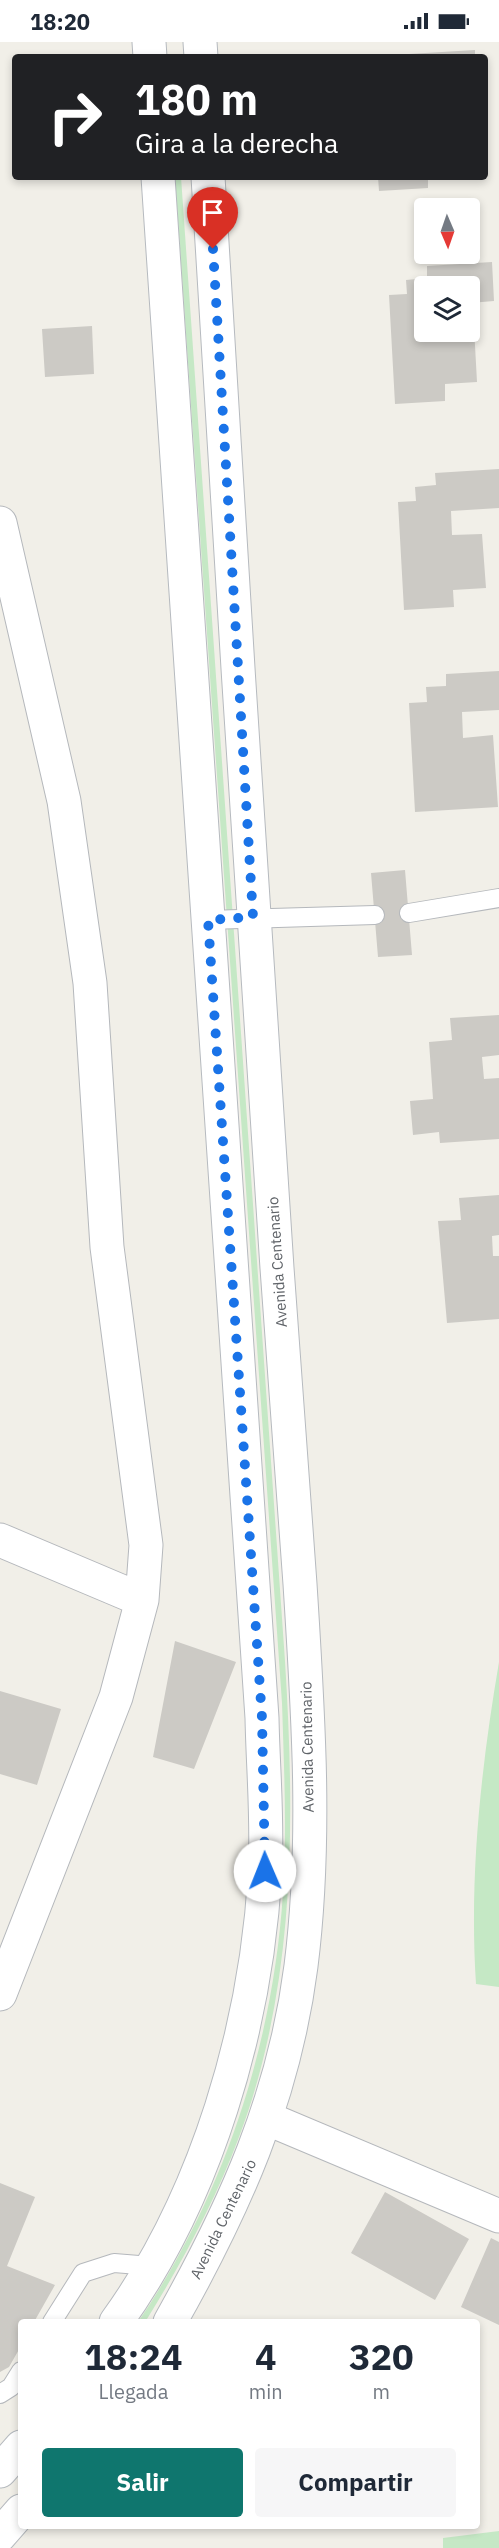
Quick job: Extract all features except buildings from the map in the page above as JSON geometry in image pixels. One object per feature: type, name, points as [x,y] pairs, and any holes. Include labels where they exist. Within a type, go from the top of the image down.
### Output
[{"type":"main road","points":[[118,2319],[171,2232],[210,2139],[237,2054],[256,1970],[265,1871],[262,1718],[158,180]]},
{"type":"main road","name":"Avenida Centenario","points":[[172,2319],[212,2248],[256,2150],[284,2061],[301,1969],[309,1876],[309,1712],[253,917],[208,180]]},
{"type":"main road","points":[[0,523],[64,801],[90,983],[107,1247],[146,1545],[142,1600],[116,1697],[0,1994]]},
{"type":"main road","points":[[0,1540],[142,1600]]},
{"type":"main road","points":[[266,2118],[499,2216]]},
{"type":"main road","points":[[0,2471],[18,2450]]},
{"type":"main road","points":[[0,2535],[18,2514]]},
{"type":"lane","points":[[409,912],[499,898]]},
{"type":"lane","points":[[208,920],[375,915]]},
{"type":"lane","points":[[54,2319],[83,2273],[114,2263],[151,2266]]},
{"type":"lane","points":[[0,2394],[11,2387],[18,2376]]},
{"type":"green space","points":[[175,180],[181,180],[285,1661],[290,1842],[281,1962],[272,2021],[258,2079],[230,2161],[209,2207],[186,2253],[147,2319],[140,2319],[169,2274],[196,2223],[219,2171],[239,2117],[268,2006],[283,1893],[285,1798],[282,1703]]},
{"type":"green space","points":[[499,1662],[499,1987],[476,1984],[474,1903],[482,1782]]},
{"type":"green space","points":[[499,2531],[499,2548],[443,2548],[443,2538]]},
{"type":"route","points":[[213,249],[253,917],[208,920],[262,1718],[265,1871]]}]
